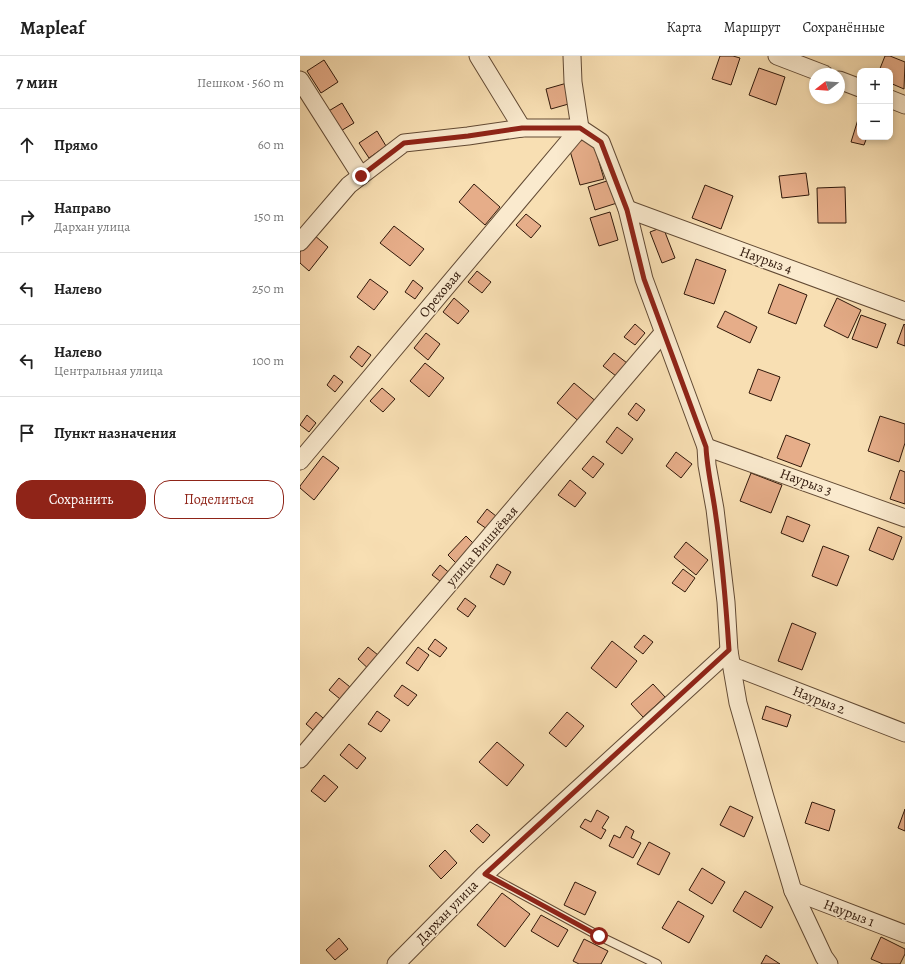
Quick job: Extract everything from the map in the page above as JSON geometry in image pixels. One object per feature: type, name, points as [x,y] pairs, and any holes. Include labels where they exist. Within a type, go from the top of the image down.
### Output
[{"type":"street","points":[[478,56],[522,128]]},
{"type":"street","points":[[572,56],[573,82],[580,128]]},
{"type":"street","points":[[777,56],[809,68]]},
{"type":"street","points":[[300,80],[361,176]]},
{"type":"street","points":[[845,82],[857,87]]},
{"type":"street","points":[[893,101],[905,105]]},
{"type":"street","points":[[300,242],[349,185],[404,143],[522,128],[580,128],[601,142],[627,210],[644,279],[706,447],[707,465],[718,532],[731,658],[738,703],[793,891],[824,957],[829,964]]},
{"type":"street","name":"Ореховая","points":[[300,461],[580,128]]},
{"type":"street","name":"Наурыз 4","points":[[627,210],[905,311]]},
{"type":"street","name":"улица Вишнёвая","points":[[300,758],[664,333]]},
{"type":"street","name":"Наурыз 3","points":[[706,447],[905,518]]},
{"type":"street","name":"Наурыз 2","points":[[731,658],[905,733]]},
{"type":"street","name":"Дархан улица","points":[[396,964],[485,874],[731,658]]},
{"type":"street","name":"Наурыз 1","points":[[793,891],[905,934]]},
{"type":"lane","points":[[485,874],[599,936],[657,964]]},
{"type":"building","points":[[720,56],[733,56],[740,58],[731,85],[712,79]]},
{"type":"building","points":[[885,56],[890,56],[905,62],[904,89],[893,84],[893,68],[880,68]]},
{"type":"building","points":[[324,60],[338,82],[321,93],[307,71]]},
{"type":"building","points":[[759,68],[785,77],[776,105],[749,95]]},
{"type":"building","points":[[567,83],[572,103],[551,109],[546,89]]},
{"type":"building","points":[[342,103],[354,123],[339,132],[327,112]]},
{"type":"building","points":[[857,123],[857,140],[866,140],[864,145],[851,142]]},
{"type":"building","points":[[377,131],[386,146],[369,158],[359,143]]},
{"type":"building","points":[[592,138],[604,179],[580,185],[568,144]]},
{"type":"building","points":[[806,173],[809,195],[782,198],[779,176]]},
{"type":"building","points":[[610,180],[617,203],[595,210],[588,187]]},
{"type":"building","points":[[474,184],[500,207],[485,225],[459,202]]},
{"type":"building","points":[[705,185],[733,196],[721,229],[692,218]]},
{"type":"building","points":[[845,187],[846,223],[818,223],[817,188]]},
{"type":"building","points":[[610,212],[618,240],[599,246],[590,218]]},
{"type":"building","points":[[526,214],[541,226],[531,238],[516,225]]},
{"type":"building","points":[[394,226],[424,249],[410,266],[380,243]]},
{"type":"building","points":[[663,227],[675,258],[662,263],[650,232]]},
{"type":"building","points":[[314,235],[328,247],[309,271],[300,263],[300,252]]},
{"type":"building","points":[[696,259],[726,270],[714,304],[684,294]]},
{"type":"building","points":[[477,271],[491,282],[482,293],[468,282]]},
{"type":"building","points":[[370,279],[388,292],[374,310],[357,297]]},
{"type":"building","points":[[413,280],[423,288],[415,299],[405,292]]},
{"type":"building","points":[[779,284],[807,295],[796,324],[768,313]]},
{"type":"building","points":[[454,298],[469,311],[458,324],[443,312]]},
{"type":"building","points":[[837,298],[861,310],[848,338],[824,326]]},
{"type":"building","points":[[725,311],[757,327],[750,343],[717,327]]},
{"type":"building","points":[[861,315],[886,324],[877,348],[852,339]]},
{"type":"building","points":[[635,324],[645,333],[635,345],[624,337]]},
{"type":"building","points":[[904,324],[905,325],[905,346],[897,343]]},
{"type":"building","points":[[426,333],[440,344],[428,360],[414,348]]},
{"type":"building","points":[[358,346],[371,355],[362,367],[350,357]]},
{"type":"building","points":[[614,353],[627,363],[616,376],[603,366]]},
{"type":"building","points":[[425,363],[444,378],[429,397],[410,381]]},
{"type":"building","points":[[758,369],[780,377],[771,401],[749,393]]},
{"type":"building","points":[[334,375],[343,382],[335,392],[327,385]]},
{"type":"building","points":[[574,383],[598,403],[581,423],[557,403]]},
{"type":"building","points":[[382,388],[395,399],[383,412],[370,401]]},
{"type":"building","points":[[636,403],[645,410],[637,421],[628,414]]},
{"type":"building","points":[[307,415],[316,423],[309,432],[300,425]]},
{"type":"building","points":[[880,416],[905,424],[905,443],[899,462],[868,451]]},
{"type":"building","points":[[617,427],[633,439],[622,454],[606,442]]},
{"type":"building","points":[[786,435],[810,444],[801,467],[777,458]]},
{"type":"building","points":[[676,452],[692,464],[681,478],[666,466]]},
{"type":"building","points":[[323,456],[339,468],[314,500],[300,488],[300,486]]},
{"type":"building","points":[[593,456],[604,464],[593,478],[582,469]]},
{"type":"building","points":[[900,470],[905,472],[905,504],[890,499]]},
{"type":"building","points":[[751,473],[782,485],[771,513],[740,501]]},
{"type":"building","points":[[570,480],[586,493],[575,507],[558,495]]},
{"type":"building","points":[[487,509],[496,516],[487,529],[477,522]]},
{"type":"building","points":[[787,516],[810,525],[803,542],[781,533]]},
{"type":"building","points":[[878,527],[902,537],[893,560],[869,550]]},
{"type":"building","points":[[466,536],[479,549],[461,568],[448,555]]},
{"type":"building","points":[[686,542],[708,560],[696,575],[674,557]]},
{"type":"building","points":[[823,546],[849,556],[837,586],[812,576]]},
{"type":"building","points":[[497,564],[511,572],[504,585],[490,577]]},
{"type":"building","points":[[440,565],[452,575],[444,584],[432,575]]},
{"type":"building","points":[[683,569],[695,578],[685,592],[672,583]]},
{"type":"building","points":[[465,598],[476,606],[468,617],[457,609]]},
{"type":"building","points":[[792,623],[816,633],[802,670],[778,661]]},
{"type":"building","points":[[644,635],[653,642],[643,654],[634,647]]},
{"type":"building","points":[[435,639],[447,648],[440,657],[428,649]]},
{"type":"building","points":[[612,641],[637,661],[616,688],[591,668]]},
{"type":"building","points":[[368,647],[383,659],[372,672],[358,659]]},
{"type":"building","points":[[418,647],[429,655],[418,671],[406,663]]},
{"type":"building","points":[[339,678],[355,691],[345,703],[329,690]]},
{"type":"building","points":[[653,684],[665,697],[643,717],[631,704]]},
{"type":"building","points":[[402,685],[417,695],[408,706],[394,696]]},
{"type":"building","points":[[766,706],[791,715],[787,727],[762,719]]},
{"type":"building","points":[[377,711],[390,720],[381,732],[368,724]]},
{"type":"building","points":[[316,712],[329,723],[319,735],[306,724]]},
{"type":"building","points":[[567,712],[584,726],[566,747],[549,733]]},
{"type":"building","points":[[497,742],[524,765],[507,786],[479,762]]},
{"type":"building","points":[[349,744],[366,758],[357,769],[340,755]]},
{"type":"building","points":[[324,775],[338,787],[325,802],[311,791]]},
{"type":"building","points":[[812,802],[835,810],[829,831],[805,823]]},
{"type":"building","points":[[730,806],[753,817],[744,837],[720,825]]},
{"type":"building","points":[[905,809],[905,831],[898,828]]},
{"type":"building","points":[[597,810],[609,817],[602,828],[606,830],[601,839],[580,827],[585,819],[591,822]]},
{"type":"building","points":[[477,824],[490,835],[483,843],[470,831]]},
{"type":"building","points":[[626,826],[634,831],[631,838],[641,843],[633,858],[609,846],[614,835],[620,838]]},
{"type":"building","points":[[649,842],[670,853],[659,875],[637,864]]},
{"type":"building","points":[[445,850],[457,863],[441,879],[429,866]]},
{"type":"building","points":[[702,868],[725,882],[712,904],[689,890]]},
{"type":"building","points":[[575,882],[596,892],[585,915],[564,905]]},
{"type":"building","points":[[745,891],[773,907],[761,928],[733,911]]},
{"type":"building","points":[[502,893],[530,914],[505,947],[477,925]]},
{"type":"building","points":[[678,901],[704,916],[689,943],[662,928]]},
{"type":"building","points":[[541,915],[568,930],[558,947],[531,931]]},
{"type":"building","points":[[881,937],[905,949],[905,954],[900,964],[883,964],[871,959]]},
{"type":"building","points":[[339,938],[348,949],[335,960],[326,950]]},
{"type":"building","points":[[584,939],[608,951],[601,964],[579,964],[573,961]]},
{"type":"building","points":[[766,955],[780,964],[761,964]]},
{"type":"route","points":[[361,176],[404,143],[522,128],[580,128],[601,142],[627,210],[644,279],[706,447],[707,465],[715,509],[726,602],[729,650],[485,874],[599,936]]}]
